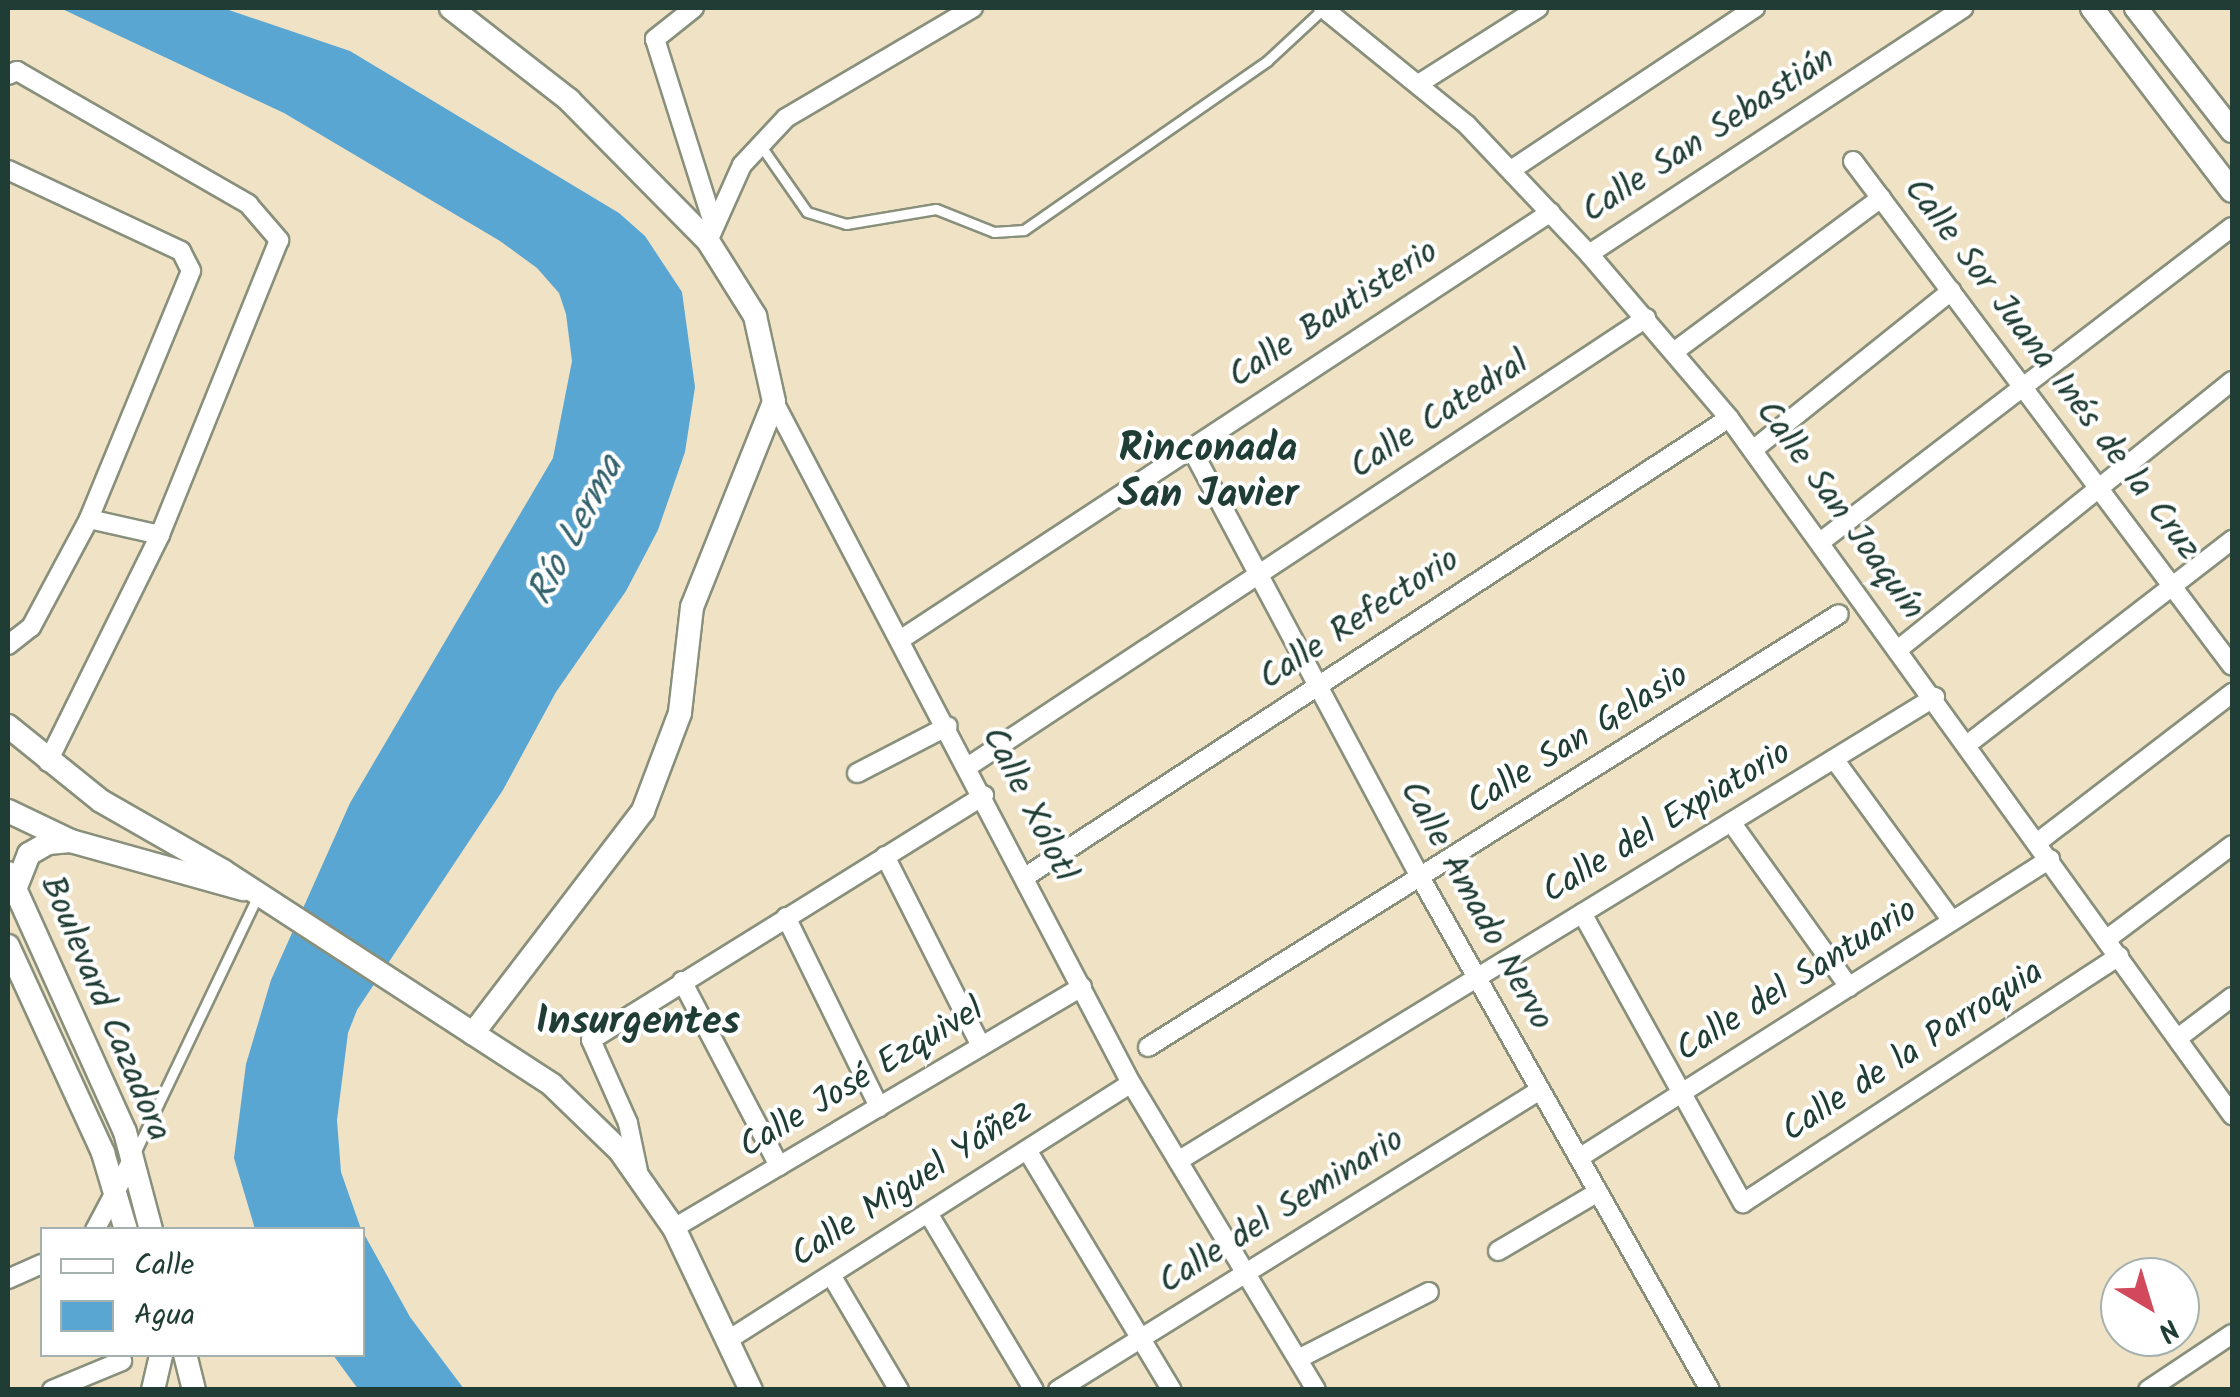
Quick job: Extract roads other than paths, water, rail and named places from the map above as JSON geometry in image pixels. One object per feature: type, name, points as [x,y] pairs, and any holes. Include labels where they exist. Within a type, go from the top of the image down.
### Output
[{"type":"street","name":"Calle Xólotl","points":[[451,8],[569,100],[711,232],[755,316],[774,402],[903,638],[1132,1083],[1316,1390]]},
{"type":"street","points":[[694,8],[656,39],[711,232]]},
{"type":"street","points":[[711,232],[760,144],[812,99],[973,8]]},
{"type":"street","name":"Calle San Joaquín","points":[[1324,8],[1420,83],[1511,170],[1646,318],[1730,418],[1900,648],[2232,1116]]},
{"type":"street","points":[[1420,83],[1538,8]]},
{"type":"street","points":[[1511,170],[1755,8]]},
{"type":"street","name":"Calle San Sebastián","points":[[1589,254],[1964,8]]},
{"type":"street","points":[[2092,8],[2232,192]]},
{"type":"street","points":[[2136,8],[2232,131]]},
{"type":"street","points":[[8,75],[18,71],[248,204],[278,240],[160,535],[48,762]]},
{"type":"street","name":"Calle Sor Juana Inés de la Cruz","points":[[1853,161],[2232,666]]},
{"type":"street","points":[[8,170],[182,252],[192,271],[88,518],[31,627],[8,645]]},
{"type":"street","points":[[1674,351],[1880,198]]},
{"type":"street","name":"Calle Bautisterio","points":[[903,638],[1551,212]]},
{"type":"street","points":[[1822,540],[2232,227]]},
{"type":"street","points":[[1754,449],[1950,291]]},
{"type":"street","name":"Calle Catedral","points":[[969,766],[1646,318]]},
{"type":"street","points":[[1900,648],[2097,485],[2232,382]]},
{"type":"street","points":[[472,1033],[643,812],[680,712],[692,607],[774,402]]},
{"type":"street","name":"Calle Refectorio","points":[[1025,876],[1730,418]]},
{"type":"street","name":"Calle Amado Nervo","points":[[1192,448],[1420,877],[1710,1390]]},
{"type":"street","points":[[88,518],[160,535]]},
{"type":"street","points":[[1968,744],[2232,540]]},
{"type":"street","name":"Calle San Gelasio","points":[[1148,1047],[1839,614]]},
{"type":"street","points":[[2038,842],[2232,693]]},
{"type":"street","name":"Calle del Expiatorio","points":[[1178,1161],[1934,698]]},
{"type":"street","points":[[8,726],[48,762],[552,1085],[640,1178],[674,1228],[751,1390]]},
{"type":"street","points":[[857,773],[948,726]]},
{"type":"street","points":[[1834,760],[1952,922]]},
{"type":"street","points":[[640,1178],[628,1123],[590,1040],[984,796]]},
{"type":"street","points":[[8,811],[71,841],[256,897]]},
{"type":"street","points":[[1731,822],[1850,986]]},
{"type":"street","points":[[11,884],[29,854],[48,843],[71,841]]},
{"type":"street","points":[[2107,940],[2232,845]]},
{"type":"street","points":[[886,856],[981,1046]]},
{"type":"street","name":"Calle del Santuario","points":[[1579,1158],[2050,859]]},
{"type":"street","name":"Boulevard Cazadora","points":[[11,884],[132,1160],[150,1227]]},
{"type":"street","points":[[1582,914],[1682,1093]]},
{"type":"street","points":[[786,917],[879,1107]]},
{"type":"street","name":"Boulevard Cazadora","points":[[8,946],[115,1191],[125,1227]]},
{"type":"street","name":"Calle de la Parroquia","points":[[1682,1093],[1742,1203],[2119,956]]},
{"type":"street","points":[[682,981],[778,1166]]},
{"type":"street","name":"Calle José Ezquivel","points":[[674,1228],[1082,987]]},
{"type":"street","points":[[2178,1038],[2232,997]]},
{"type":"street","name":"Calle Miguel Yáñez","points":[[728,1340],[1132,1083]]},
{"type":"street","name":"Calle del Seminario","points":[[1058,1390],[1540,1090]]},
{"type":"street","points":[[1026,1150],[1172,1390]]},
{"type":"street","points":[[97,1227],[132,1160]]},
{"type":"street","points":[[1498,1251],[1598,1192]]},
{"type":"street","points":[[928,1213],[1034,1390]]},
{"type":"street","points":[[8,1279],[40,1265]]},
{"type":"street","points":[[831,1275],[899,1390]]},
{"type":"street","points":[[1298,1359],[1430,1292]]},
{"type":"street","points":[[2148,1390],[2232,1334]]},
{"type":"street","points":[[154,1390],[168,1357]]},
{"type":"street","points":[[170,1357],[194,1390]]},
{"type":"street","points":[[52,1390],[122,1361]]},
{"type":"lane","points":[[760,144],[807,212],[846,224],[936,209],[994,232],[1024,230],[1253,72],[1324,8]]},
{"type":"lane","points":[[132,1160],[256,897]]},
{"type":"water","name":"Río Lerma","points":[[60,8],[223,8],[350,51],[619,213],[645,236],[682,292],[695,387],[685,452],[658,530],[626,591],[556,692],[503,790],[357,1010],[348,1033],[337,1120],[341,1172],[360,1227],[254,1227],[234,1158],[246,1064],[271,980],[350,803],[553,458],[572,361],[559,293],[537,268],[500,241],[284,113]]},
{"type":"water","points":[[365,1236],[410,1317],[464,1389],[358,1389],[334,1357],[365,1357]]},
{"type":"district","name":"Rinconada San Javier","points":[[1208,472]]},
{"type":"district","name":"Insurgentes","points":[[638,1022]]}]
